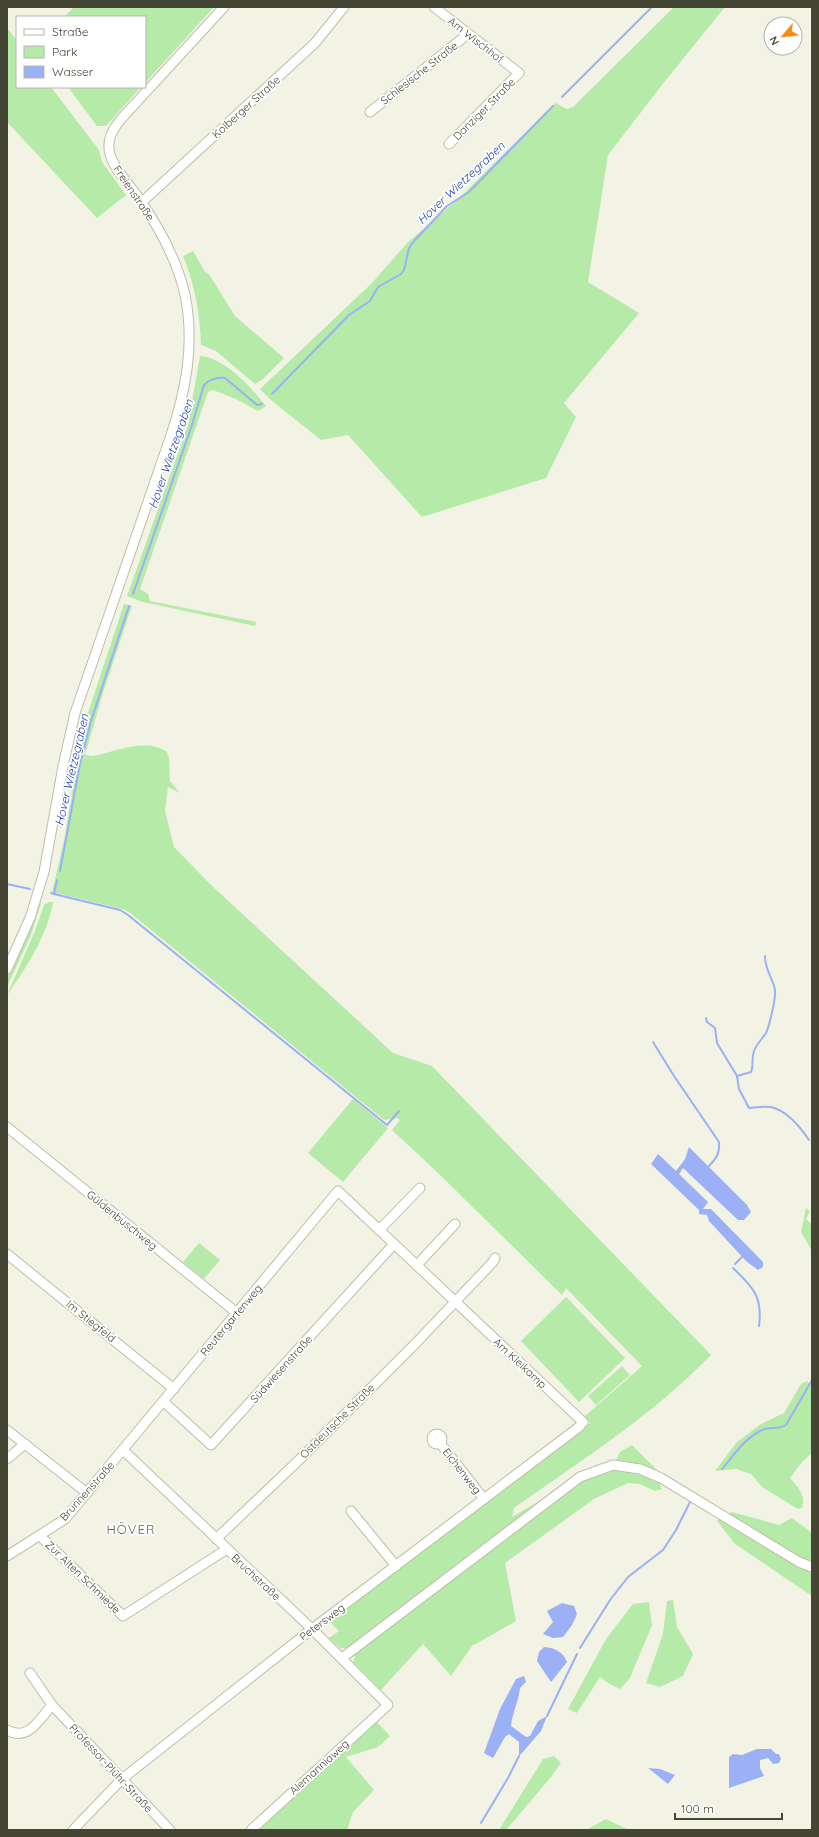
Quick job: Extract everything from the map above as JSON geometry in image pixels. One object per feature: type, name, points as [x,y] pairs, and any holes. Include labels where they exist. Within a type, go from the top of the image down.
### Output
[{"type":"street","name":"Freienstraße","points":[[7,969],[30,918],[44,872],[64,758],[75,713],[170,438],[183,393],[189,356],[187,306],[179,274],[166,243],[142,202],[113,161],[109,147],[110,136],[122,118],[224,7]]},
{"type":"street","name":"Kolberger Straße","points":[[142,202],[315,44],[344,7]]},
{"type":"street","name":"Am Wischhof","points":[[434,7],[519,74]]},
{"type":"street","name":"Schlesische Straße","points":[[370,112],[468,34]]},
{"type":"street","name":"Danziger Straße","points":[[449,144],[519,74]]},
{"type":"street","name":"Güldenbuschweg","points":[[7,1127],[237,1313]]},
{"type":"street","points":[[379,1230],[420,1188]]},
{"type":"street","name":"Reutergartenweg","points":[[123,1450],[338,1191]]},
{"type":"street","name":"Am Kleikamp","points":[[338,1191],[582,1422],[581,1425]]},
{"type":"street","points":[[416,1265],[455,1224]]},
{"type":"street","name":"Südwiesenstraße","points":[[164,1402],[211,1445],[394,1244]]},
{"type":"street","name":"Im Stiegfeld","points":[[7,1254],[174,1389]]},
{"type":"street","points":[[456,1302],[495,1258]]},
{"type":"street","name":"Ostdeutsche Straße","points":[[216,1539],[298,1461],[456,1302]]},
{"type":"street","name":"Petersweg","points":[[72,1830],[122,1779],[312,1629],[581,1425]]},
{"type":"street","points":[[7,1430],[87,1493]]},
{"type":"street","name":"Eichenweg","points":[[440,1443],[484,1499]]},
{"type":"street","points":[[7,1459],[25,1444]]},
{"type":"street","name":"Bruchstraße","points":[[123,1450],[312,1629],[388,1705]]},
{"type":"street","name":"Brunnenstraße","points":[[7,1556],[65,1519],[123,1450]]},
{"type":"street","points":[[342,1658],[580,1477],[613,1466],[640,1468],[661,1478],[799,1562],[812,1567]]},
{"type":"street","points":[[351,1511],[396,1566]]},
{"type":"street","name":"Zur Alten Schmiede","points":[[40,1536],[123,1616],[227,1549]]},
{"type":"street","name":"Professor-Plühr-Straße","points":[[30,1672],[52,1705],[170,1830]]},
{"type":"street","points":[[7,1730],[14,1734],[22,1734],[29,1731],[52,1705]]},
{"type":"street","name":"Alemanniaweg","points":[[251,1830],[388,1705]]},
{"type":"green space","points":[[74,7],[214,7],[146,82],[146,16],[65,16]]},
{"type":"green space","points":[[674,7],[725,7],[608,155],[588,282],[639,313],[564,403],[576,417],[546,478],[422,517],[348,435],[321,440],[272,401],[260,389],[372,283],[407,243],[457,200],[555,103],[567,109],[573,107]]},
{"type":"green space","points":[[7,28],[16,40],[16,88],[52,88],[99,150],[102,162],[126,195],[97,218],[7,122]]},
{"type":"green space","points":[[69,88],[140,88],[106,126],[97,126]]},
{"type":"green space","points":[[193,251],[205,272],[209,274],[235,316],[284,358],[263,379],[255,384],[216,351],[201,345],[196,300],[191,278],[183,256]]},
{"type":"green space","points":[[200,356],[209,358],[228,368],[253,391],[266,406],[258,411],[236,399],[213,390],[208,392],[140,589],[148,594],[150,601],[256,622],[255,626],[143,602],[127,596],[188,425]]},
{"type":"green space","points":[[124,604],[132,606],[104,690],[85,755],[93,756],[140,746],[159,748],[167,752],[169,758],[170,781],[180,793],[168,787],[165,811],[174,847],[212,886],[393,1053],[432,1066],[711,1355],[689,1377],[641,1417],[514,1508],[512,1517],[604,1463],[614,1467],[630,1469],[659,1482],[662,1489],[655,1491],[640,1484],[628,1483],[594,1499],[505,1563],[516,1621],[472,1646],[451,1676],[423,1644],[381,1690],[353,1662],[355,1657],[348,1648],[340,1648],[329,1638],[339,1631],[330,1622],[590,1423],[584,1417],[642,1366],[566,1288],[562,1295],[437,1172],[392,1130],[400,1120],[397,1118],[384,1120],[129,912],[52,892],[65,836],[76,766],[86,719]]},
{"type":"green space","points":[[49,902],[53,902],[41,939],[29,962],[7,995],[35,931],[44,905]]},
{"type":"green space","points":[[41,903],[31,935],[7,987],[7,978],[28,935],[39,904]]},
{"type":"green space","points":[[353,1099],[388,1128],[343,1182],[308,1153]]},
{"type":"green space","points":[[806,1208],[810,1211],[806,1219],[812,1224],[812,1251],[801,1232]]},
{"type":"green space","points":[[199,1243],[220,1260],[204,1279],[183,1262]]},
{"type":"green space","points":[[566,1297],[625,1358],[579,1402],[521,1341]]},
{"type":"green space","points":[[622,1366],[630,1375],[596,1405],[588,1396]]},
{"type":"green space","points":[[807,1381],[812,1386],[812,1453],[803,1461],[790,1478],[802,1495],[802,1508],[798,1509],[762,1487],[751,1474],[736,1469],[715,1471],[737,1442],[761,1424],[784,1413],[801,1384]]},
{"type":"green space","points":[[632,1445],[665,1479],[642,1466],[616,1460],[620,1452]]},
{"type":"green space","points":[[732,1512],[779,1525],[792,1518],[812,1533],[812,1596],[735,1544],[717,1521]]},
{"type":"green space","points":[[673,1600],[677,1627],[693,1654],[683,1676],[660,1687],[646,1683],[663,1634],[667,1601]]},
{"type":"green space","points":[[649,1602],[652,1625],[630,1678],[620,1689],[600,1677],[577,1713],[568,1709],[606,1639],[633,1604]]},
{"type":"green space","points":[[377,1722],[390,1736],[378,1747],[346,1757],[374,1790],[353,1812],[347,1830],[259,1830]]},
{"type":"green space","points":[[554,1756],[561,1763],[551,1777],[506,1830],[499,1830],[543,1759]]},
{"type":"green space","points":[[606,1819],[627,1829],[629,1830],[586,1830]]},
{"type":"water","points":[[689,1147],[747,1205],[751,1212],[744,1220],[738,1220],[683,1168],[679,1174],[708,1202],[703,1209],[711,1209],[763,1262],[763,1267],[758,1270],[746,1261],[709,1221],[707,1215],[699,1214],[699,1210],[651,1164],[658,1154],[676,1171],[685,1159]]},
{"type":"water","points":[[562,1603],[574,1606],[577,1614],[572,1625],[563,1637],[553,1638],[543,1634],[553,1622],[547,1611]]},
{"type":"water","points":[[544,1647],[552,1648],[558,1651],[567,1662],[551,1682],[537,1661],[539,1652]]},
{"type":"water","points":[[524,1676],[526,1682],[520,1688],[511,1726],[526,1737],[530,1736],[538,1721],[547,1716],[541,1731],[519,1756],[519,1742],[509,1734],[505,1737],[493,1758],[484,1753],[500,1709],[516,1679]]},
{"type":"water","points":[[757,1749],[771,1749],[776,1754],[779,1754],[781,1759],[779,1763],[773,1764],[768,1758],[760,1760],[760,1768],[764,1776],[729,1788],[729,1757],[733,1754],[742,1755]]},
{"type":"water","points":[[648,1768],[660,1769],[675,1775],[668,1784]]},
{"type":"waterway","name":"Hover Wietzegraben","points":[[562,97],[652,7]]},
{"type":"waterway","name":"Hover Wietzegraben","points":[[272,394],[349,315],[370,301],[378,287],[401,274],[404,270],[409,248],[415,240],[447,206],[469,192],[553,106]]},
{"type":"waterway","name":"Hover Wietzegraben","points":[[133,594],[192,425],[204,385],[214,379],[225,378],[257,405],[262,404]]},
{"type":"waterway","name":"Hover Wietzegraben","points":[[60,871],[80,764],[91,721],[129,606]]},
{"type":"waterway","name":"Hover Wietzegraben","points":[[51,893],[54,894],[57,880]]},
{"type":"waterway","name":"Hover Wietzegraben","points":[[7,884],[30,889]]},
{"type":"waterway","points":[[54,894],[120,910],[128,915],[387,1125],[399,1111]]},
{"type":"waterway","points":[[737,1076],[751,1072],[754,1051],[766,1033],[769,1025],[775,991],[766,967],[765,956]]},
{"type":"waterway","points":[[706,1018],[707,1022],[715,1028],[717,1043],[737,1076],[739,1089],[749,1108],[771,1107],[783,1112],[793,1120],[809,1140]]},
{"type":"waterway","points":[[653,1042],[674,1076],[719,1142],[717,1156],[709,1166]]},
{"type":"waterway","points":[[735,1264],[742,1257]]},
{"type":"waterway","points":[[733,1268],[755,1293],[759,1307],[759,1326]]},
{"type":"waterway","points":[[722,1469],[740,1447],[756,1433],[768,1428],[786,1425],[812,1380]]},
{"type":"waterway","points":[[580,1648],[610,1600],[628,1577],[663,1550],[676,1530],[691,1500]]},
{"type":"waterway","points":[[547,1716],[577,1654]]},
{"type":"waterway","points":[[481,1823],[508,1778],[519,1756]]},
{"type":"district","name":"HÖVER","points":[[131,1529]]}]
